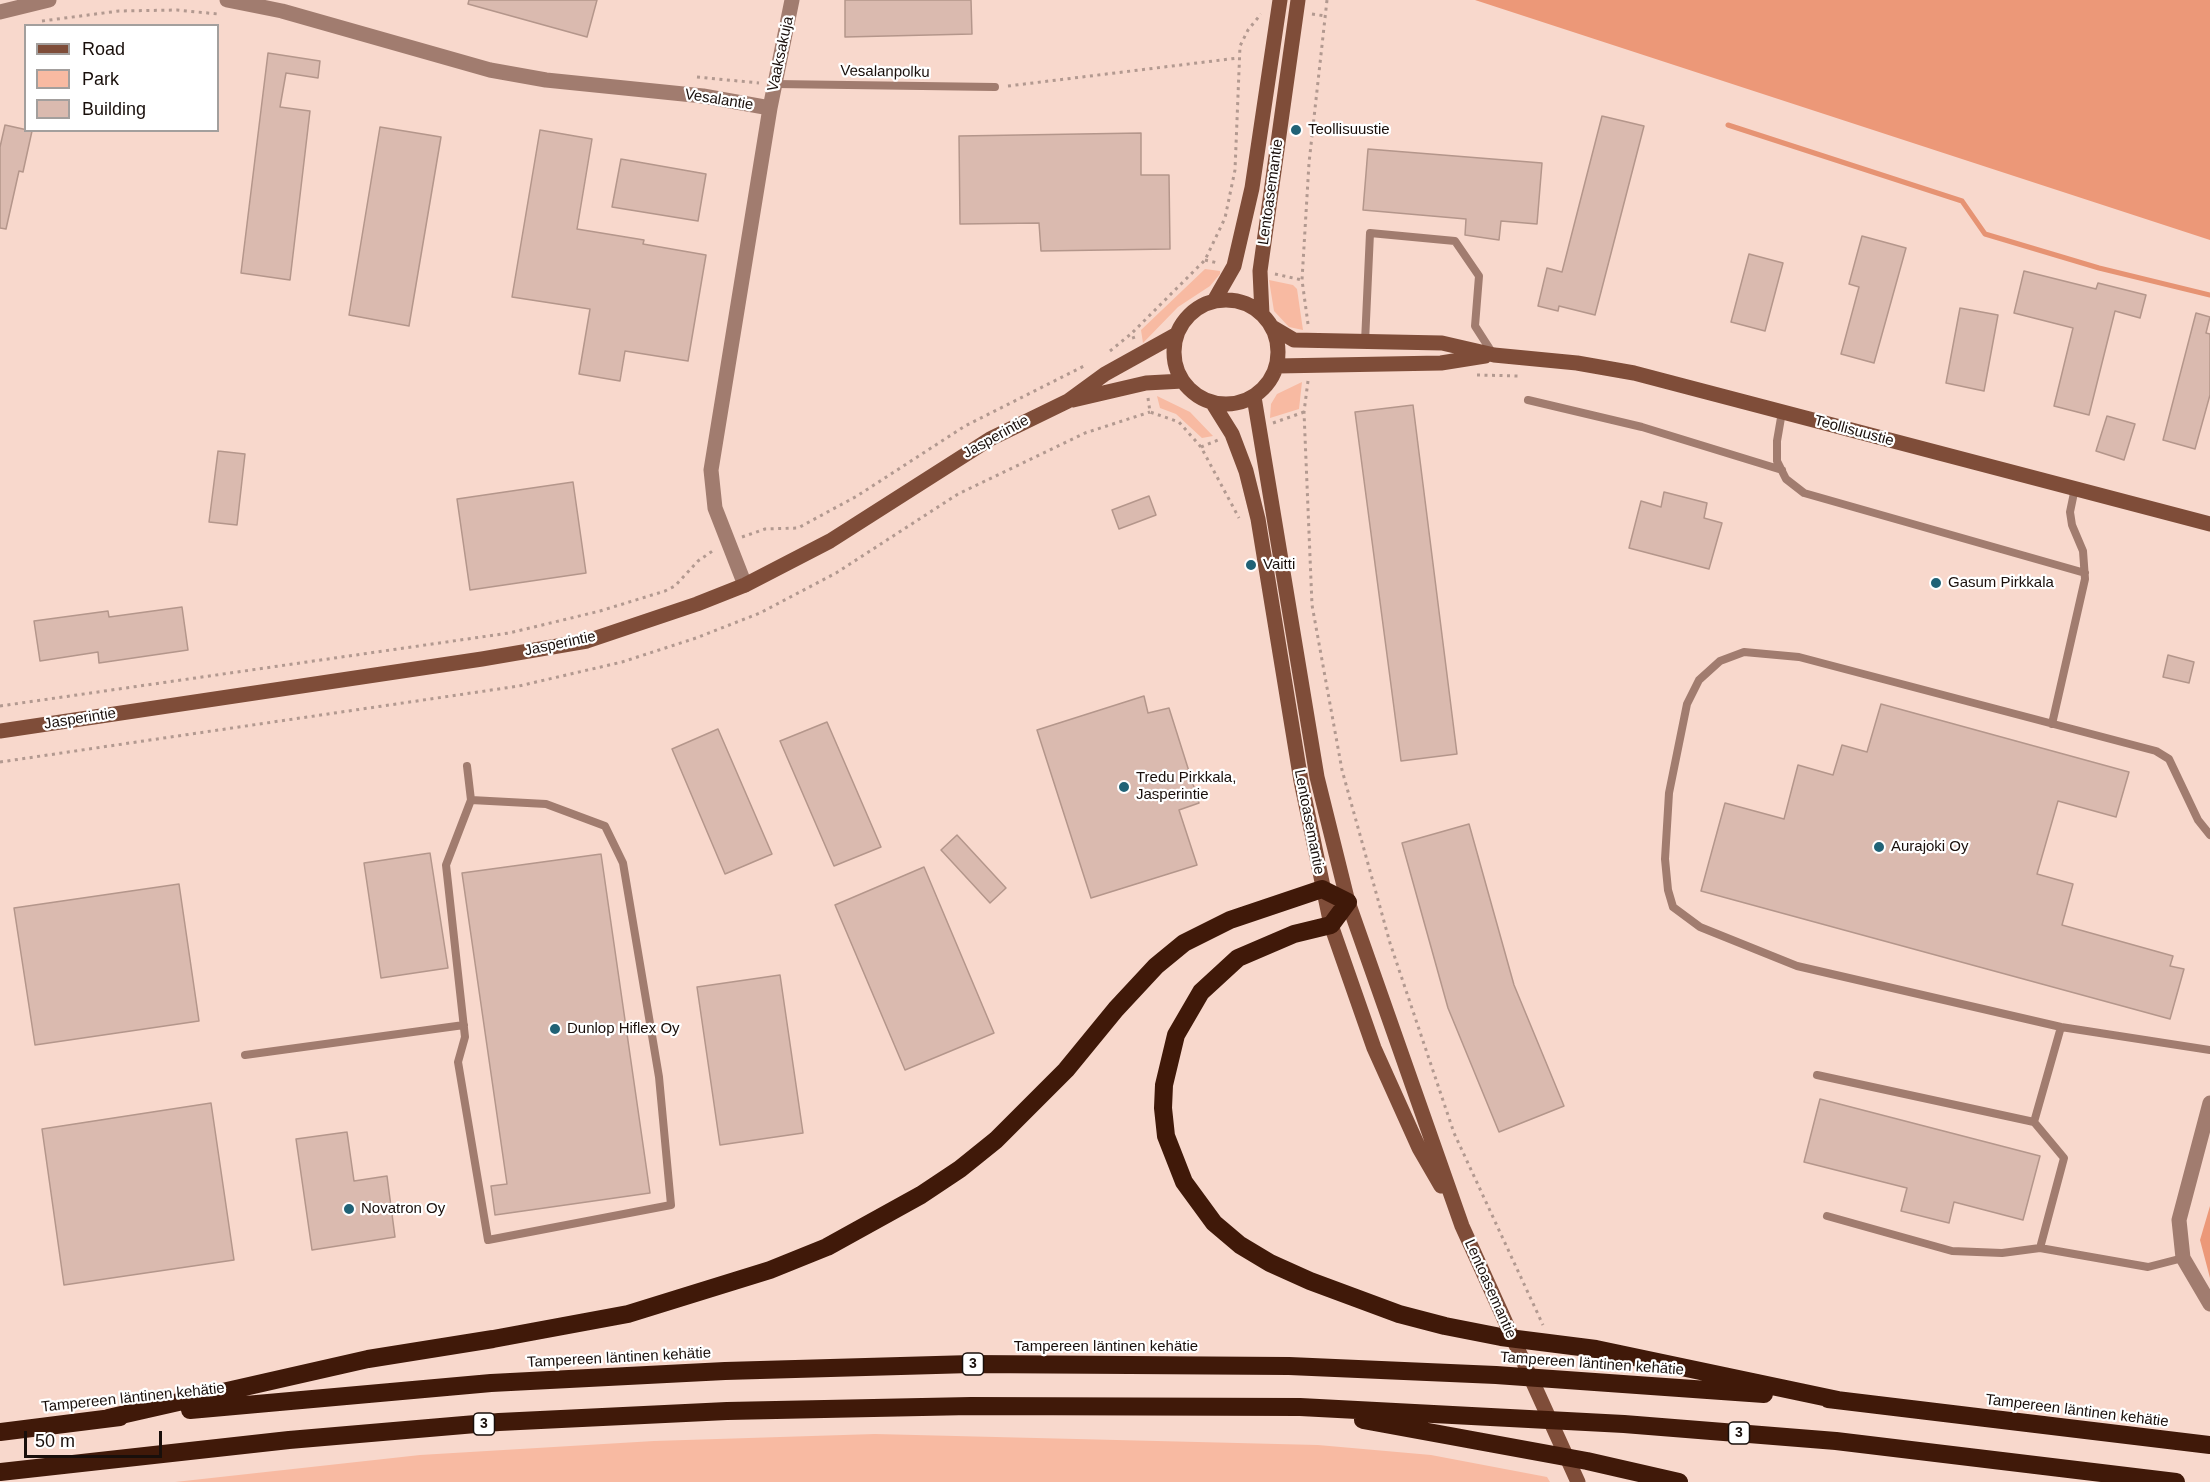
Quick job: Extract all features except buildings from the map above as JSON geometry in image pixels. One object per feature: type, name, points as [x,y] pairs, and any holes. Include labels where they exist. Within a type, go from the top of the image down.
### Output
[{"type":"highway","points":[[108,1418],[368,1359],[628,1314],[760,1273],[827,1247],[921,1195],[960,1169],[996,1140],[1066,1070],[1116,1009],[1156,966],[1184,944],[1230,920],[1322,889],[1348,902],[1331,925],[1294,934],[1238,958],[1201,992],[1176,1035],[1164,1085],[1163,1108],[1166,1136],[1184,1182],[1214,1223],[1240,1245],[1270,1263],[1320,1285],[1400,1314],[1445,1326],[1596,1349],[1838,1400]]},
{"type":"highway","name":"Tampereen läntinen kehätie","points":[[0,1432],[281,1400],[491,1383],[725,1371],[971,1364],[1300,1366],[1599,1382],[1838,1400],[2210,1445]]},
{"type":"highway","name":"3","points":[[0,1472],[289,1440],[511,1422],[728,1411],[971,1406],[1300,1407],[1624,1424],[1836,1441],[2176,1482]]},
{"type":"highway","points":[[1300,1407],[1587,1461],[1679,1482]]},
{"type":"main road","name":"Lentoasemantie","points":[[1214,301],[1234,266],[1252,188],[1279,5]]},
{"type":"main road","name":"Lentoasemantie","points":[[1262,314],[1260,271],[1297,6]]},
{"type":"main road","points":[[1231,300],[1248,304],[1262,314],[1272,327],[1279,352],[1277,366],[1264,388],[1254,397],[1226,405],[1212,402],[1191,391],[1176,366],[1174,350],[1177,334],[1188,316],[1214,301],[1231,300]]},
{"type":"main road","name":"Teollisuustie","points":[[1272,327],[1294,340],[1442,343],[1494,355],[1577,363],[1634,374],[2210,524]]},
{"type":"main road","name":"Jasperintie","points":[[0,731],[482,659],[586,641],[697,604],[745,585],[830,541],[990,439],[1068,401],[1105,374],[1177,334]]},
{"type":"main road","name":"Teollisuustie","points":[[1277,366],[1441,363],[1494,355]]},
{"type":"main road","name":"Jasperintie","points":[[1068,401],[1146,383],[1183,381]]},
{"type":"main road","name":"Lentoasemantie","points":[[1254,397],[1315,766],[1348,902],[1462,1226],[1494,1302],[1578,1482]]},
{"type":"main road","name":"Lentoasemantie","points":[[1212,402],[1232,434],[1246,471],[1258,519],[1301,781],[1331,925],[1374,1048],[1419,1148],[1462,1226]]},
{"type":"street","points":[[0,12],[43,0]]},
{"type":"street","name":"Vesalantie","points":[[227,0],[282,11],[490,70],[546,80],[703,96],[770,108],[711,470],[715,508],[745,585]]},
{"type":"street","name":"Vaaksakuja","points":[[770,108],[792,0]]},
{"type":"street","points":[[2210,1103],[2179,1220],[2183,1258],[2210,1304]]},
{"type":"lane","name":"Vesalanpolku","points":[[775,84],[995,87]]},
{"type":"lane","points":[[1365,342],[1370,233],[1455,241],[1479,276],[1475,326],[1494,355]]},
{"type":"lane","points":[[1528,400],[1642,427],[1782,470]]},
{"type":"lane","points":[[1782,412],[1777,441],[1777,460],[1786,479],[1804,493],[2085,573]]},
{"type":"lane","points":[[2052,724],[2085,573],[2083,551],[2071,518],[2075,488]]},
{"type":"lane","points":[[2210,835],[2198,820],[2169,759],[2156,750],[1799,657],[1744,652],[1720,662],[1699,680],[1688,704],[1669,793],[1665,859],[1668,890],[1673,907],[1700,927],[1797,966],[2061,1027],[2210,1050]]},
{"type":"lane","points":[[467,766],[471,800],[446,865],[465,1036],[458,1062],[488,1240],[671,1205],[659,1077],[623,863],[605,826],[546,804],[471,800]]},
{"type":"lane","points":[[245,1055],[464,1025]]},
{"type":"lane","points":[[2034,1122],[2061,1027]]},
{"type":"lane","points":[[1816,1075],[2034,1122],[2064,1158],[2040,1248]]},
{"type":"lane","points":[[1827,1216],[1952,1251],[2002,1253],[2040,1248],[2148,1267],[2183,1258]]},
{"type":"path","points":[[1308,341],[1302,280],[1309,163],[1327,0]]},
{"type":"path","points":[[1109,352],[1132,333],[1205,260],[1225,218],[1235,170],[1240,46],[1248,30],[1262,13],[1279,5]]},
{"type":"path","points":[[1297,6],[1325,16]]},
{"type":"path","points":[[37,22],[67,15],[119,11],[177,10],[221,15]]},
{"type":"path","points":[[995,87],[1238,58]]},
{"type":"path","points":[[1132,333],[1140,356]]},
{"type":"path","points":[[0,706],[509,633],[600,611],[665,591],[675,586],[698,561],[729,541],[765,529],[798,528],[857,496],[965,426],[1093,362]]},
{"type":"path","points":[[1307,364],[1308,382],[1304,412],[1311,604],[1342,770],[1390,944],[1454,1133],[1530,1298]]},
{"type":"path","points":[[1469,375],[1526,376]]},
{"type":"path","points":[[1308,382],[1319,381]]},
{"type":"path","points":[[1146,383],[1150,412],[1179,422],[1201,447],[1241,521]]},
{"type":"green space","points":[[1205,269],[1220,271],[1220,274],[1210,286],[1178,307],[1143,343],[1141,330]]},
{"type":"green space","points":[[1269,280],[1293,285],[1297,289],[1303,330],[1289,327],[1274,311]]},
{"type":"green space","points":[[1302,382],[1299,409],[1270,418],[1271,404],[1277,394]]},
{"type":"green space","points":[[1157,396],[1190,412],[1213,436],[1202,438],[1176,414],[1160,408]]},
{"type":"green space","points":[[875,1434],[1318,1445],[1431,1455],[1547,1477],[1550,1482],[175,1482],[420,1455],[654,1441]]},
{"type":"shaded area","points":[[1475,0],[2210,0],[2210,240]]},
{"type":"shaded area","points":[[2210,1206],[2210,1278],[2200,1240]]},
{"type":"waterway","points":[[1728,125],[1962,201],[1985,234],[2099,268],[2210,295]]},
{"type":"place","name":"Teollisuustie","points":[[1296,130]]},
{"type":"place","name":"Vaitti","points":[[1251,565]]},
{"type":"place","name":"Gasum Pirkkala","points":[[1936,583]]},
{"type":"place","name":"Tredu Pirkkala, Jasperintie","points":[[1124,787]]},
{"type":"place","name":"Aurajoki Oy","points":[[1879,847]]},
{"type":"place","name":"Dunlop Hiflex Oy","points":[[555,1029]]},
{"type":"place","name":"Novatron Oy","points":[[349,1209]]}]
